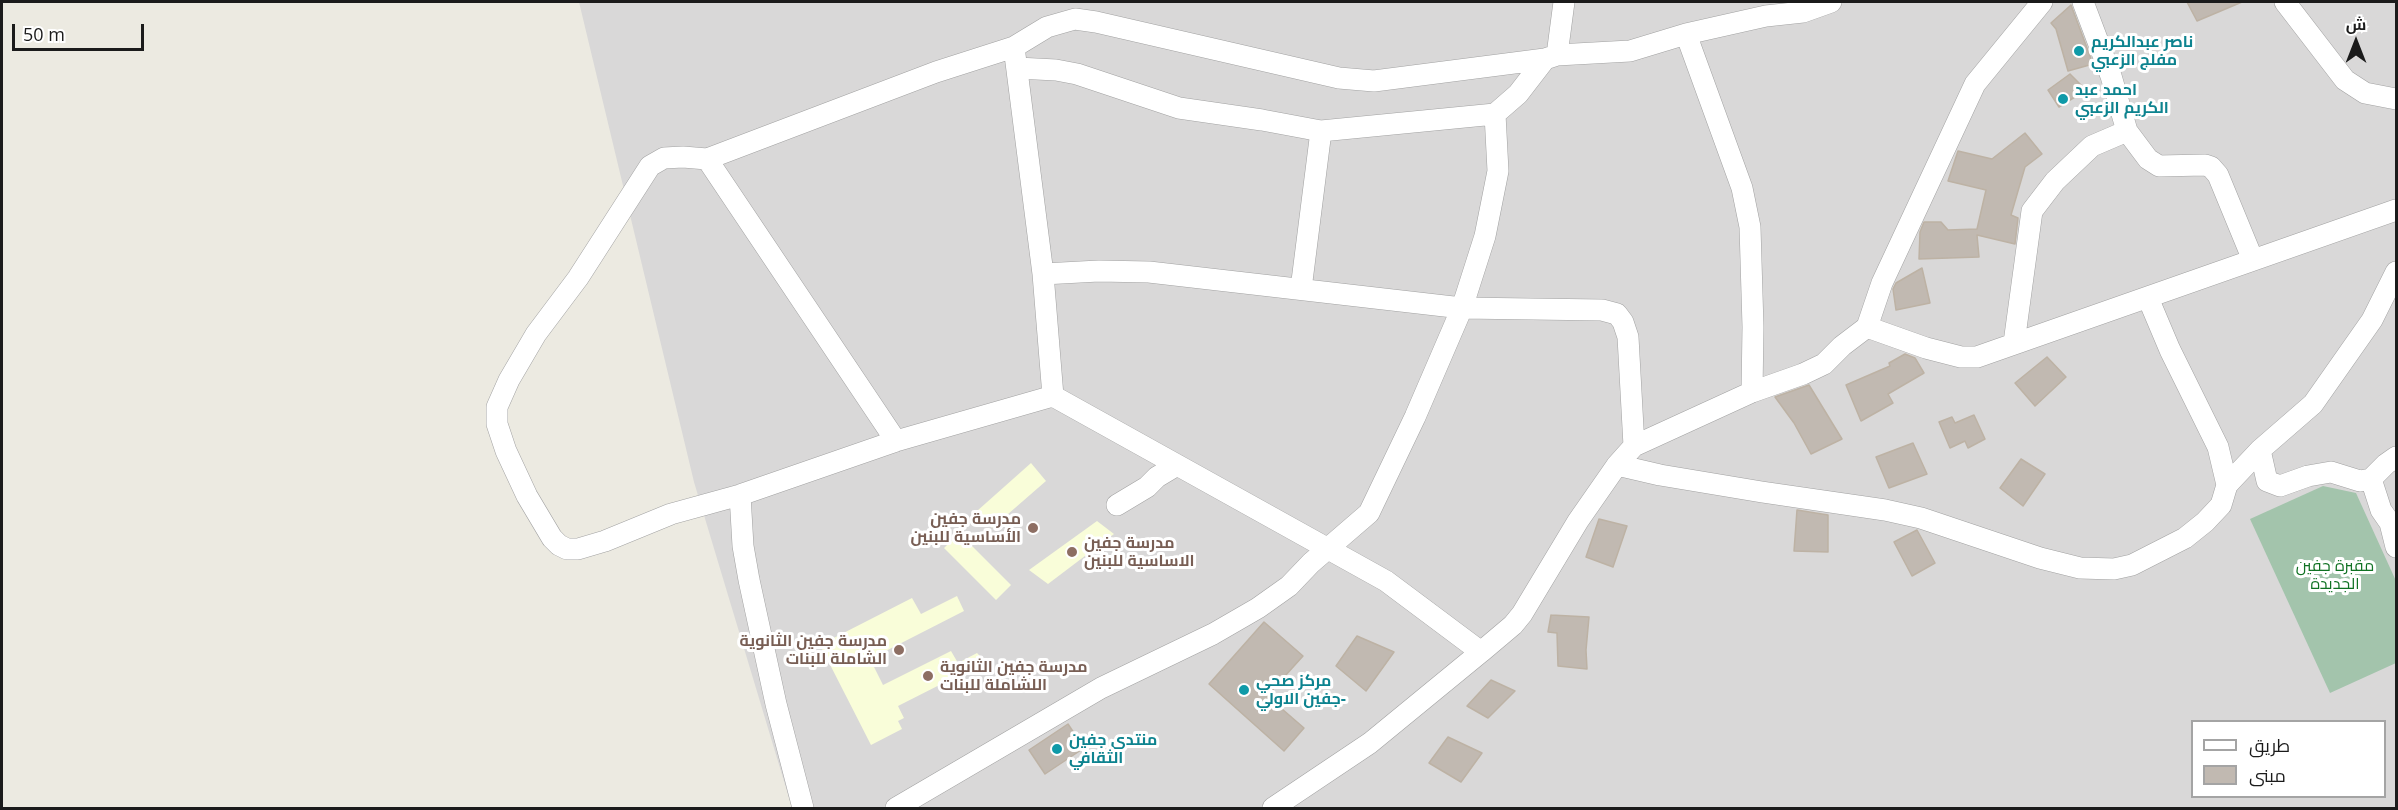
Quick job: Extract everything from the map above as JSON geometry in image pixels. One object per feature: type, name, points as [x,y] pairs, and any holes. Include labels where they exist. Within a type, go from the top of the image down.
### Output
[{"type":"street","points":[[1480,652],[1386,581],[1053,396],[896,441],[740,495],[671,514],[590,546],[567,549],[552,538],[527,496],[496,424],[497,407],[509,380],[531,343],[578,278],[650,166],[664,158],[707,159],[936,72],[1015,58],[1077,74],[1179,108],[1321,131],[1495,114],[1551,57],[1564,2]]},
{"type":"street","points":[[1015,58],[1047,27],[1075,19],[1355,81],[1390,81],[1551,57],[1630,51],[1686,34],[1766,16],[1803,12],[1832,2]]},
{"type":"street","points":[[1273,808],[1370,743],[1522,614],[1578,521],[1617,465],[1634,446],[1752,392],[1824,364],[1842,346],[1867,327],[1882,283],[1975,84],[2042,2]]},
{"type":"street","points":[[2083,2],[2111,76],[2127,131],[2148,159],[2160,166],[2205,165],[2211,167],[2218,175],[2253,260]]},
{"type":"street","points":[[2285,2],[2345,80],[2365,93],[2397,99]]},
{"type":"street","points":[[1686,34],[1742,188],[1750,227],[1754,327],[1752,392]]},
{"type":"street","points":[[1015,58],[1043,274],[1053,396]]},
{"type":"street","points":[[896,808],[1101,688],[1213,634],[1258,608],[1289,586],[1297,575],[1369,513],[1415,417],[1462,308],[1485,236],[1498,171],[1495,114]]},
{"type":"street","points":[[1301,289],[1321,131]]},
{"type":"street","points":[[2014,343],[2032,212],[2055,181],[2092,146],[2127,131]]},
{"type":"street","points":[[707,159],[896,441]]},
{"type":"street","points":[[1867,327],[1926,348],[1961,357],[1977,357],[2397,210]]},
{"type":"street","points":[[1043,274],[1099,271],[1149,272],[1462,308],[1602,310],[1617,315],[1623,322],[1628,337],[1634,446]]},
{"type":"street","points":[[1617,465],[1660,475],[1885,510],[1921,518],[2066,565],[2098,570],[2132,565],[2185,538],[2205,522],[2221,505],[2227,485],[2260,450],[2313,404],[2372,320],[2397,272]]},
{"type":"street","points":[[2148,298],[2170,350],[2218,447],[2227,485]]},
{"type":"street","points":[[2260,450],[2267,481],[2280,486],[2308,476],[2331,472],[2360,481],[2372,479],[2386,464],[2397,457]]},
{"type":"street","points":[[1117,505],[1177,465]]},
{"type":"street","points":[[2372,479],[2381,510],[2390,523],[2397,547]]},
{"type":"street","points":[[740,495],[743,546],[749,580],[776,704],[803,808]]},
{"type":"shaded area","points":[[579,2],[2396,2],[2396,808],[792,808],[694,482]]},
{"type":"shaded area","points":[[1031,463],[1046,481],[992,528],[977,511]]},
{"type":"shaded area","name":"مدرسة جفين الاساسية للبنين","points":[[1097,521],[1114,534],[1048,584],[1029,570]]},
{"type":"shaded area","points":[[959,533],[1011,585],[996,600],[944,548]]},
{"type":"shaded area","name":"مدرسة جفين الثانوية اللشاملة للبنات","points":[[957,596],[964,611],[870,659],[883,685],[951,651],[958,663],[977,653],[982,658],[973,668],[898,706],[904,718],[898,721],[902,729],[871,745],[820,645],[912,598],[921,614]]},
{"type":"green space","name":"مقبرة جفين الجديدة","points":[[2323,486],[2356,493],[2396,581],[2396,663],[2330,693],[2250,519]]},
{"type":"building","points":[[2187,2],[2242,2],[2197,21]]},
{"type":"building","points":[[2071,5],[2093,64],[2068,71],[2056,29],[2051,23]]},
{"type":"building","name":"احمد عبد الكريم الزعبي","points":[[2070,74],[2086,90],[2059,107],[2048,90]]},
{"type":"building","points":[[2025,133],[2042,154],[2025,167],[2011,215],[2018,218],[2015,244],[1977,235],[1979,257],[1919,259],[1920,232],[1924,222],[1941,222],[1948,230],[1977,229],[1986,190],[1948,181],[1958,151],[1992,159]]},
{"type":"building","points":[[1922,268],[1930,303],[1896,310],[1893,289],[1896,283]]},
{"type":"building","points":[[1905,354],[1915,358],[1924,373],[1888,394],[1893,403],[1861,421],[1846,385],[1890,366],[1889,363]]},
{"type":"building","points":[[2047,357],[2066,377],[2035,406],[2015,383]]},
{"type":"building","points":[[1809,385],[1842,439],[1811,454],[1794,423],[1775,397]]},
{"type":"building","points":[[1974,415],[1985,439],[1968,448],[1965,441],[1950,448],[1939,422],[1952,417],[1955,423]]},
{"type":"building","points":[[1913,443],[1927,474],[1889,488],[1876,457]]},
{"type":"building","points":[[2021,459],[2045,474],[2023,506],[2000,488]]},
{"type":"building","points":[[1797,510],[1828,515],[1828,552],[1794,551]]},
{"type":"building","points":[[1599,519],[1627,526],[1613,567],[1586,557]]},
{"type":"building","points":[[1917,530],[1935,563],[1912,576],[1894,542]]},
{"type":"building","points":[[1551,615],[1589,617],[1587,669],[1558,666],[1557,633],[1548,632]]},
{"type":"building","name":"مركز صحي جفين الاولي-","points":[[1264,622],[1303,656],[1267,696],[1304,728],[1284,751],[1209,684]]},
{"type":"building","points":[[1357,636],[1394,652],[1366,691],[1336,666]]},
{"type":"building","points":[[1491,680],[1515,691],[1488,718],[1467,706]]},
{"type":"building","name":"منتدى جفين الثقافي","points":[[1068,724],[1084,748],[1045,774],[1029,750]]},
{"type":"building","points":[[1448,737],[1482,753],[1461,782],[1429,763]]},
{"type":"place","name":"ناصر عبدالكريم مفلج الزعبي","points":[[2079,51]]},
{"type":"place","name":"احمد عبد الكريم الزعبي","points":[[2063,99]]},
{"type":"place","name":"مدرسة جفين الأساسية للبنين","points":[[1033,528]]},
{"type":"place","name":"مدرسة جفين الاساسية للبنين","points":[[1072,552]]},
{"type":"place","name":"مدرسة جفين الثانوية الشاملة للبنات","points":[[899,650]]},
{"type":"place","name":"مدرسة جفين الثانوية اللشاملة للبنات","points":[[928,676]]},
{"type":"place","name":"مركز صحي جفين الاولي-","points":[[1244,690]]},
{"type":"place","name":"منتدى جفين الثقافي","points":[[1057,749]]}]
